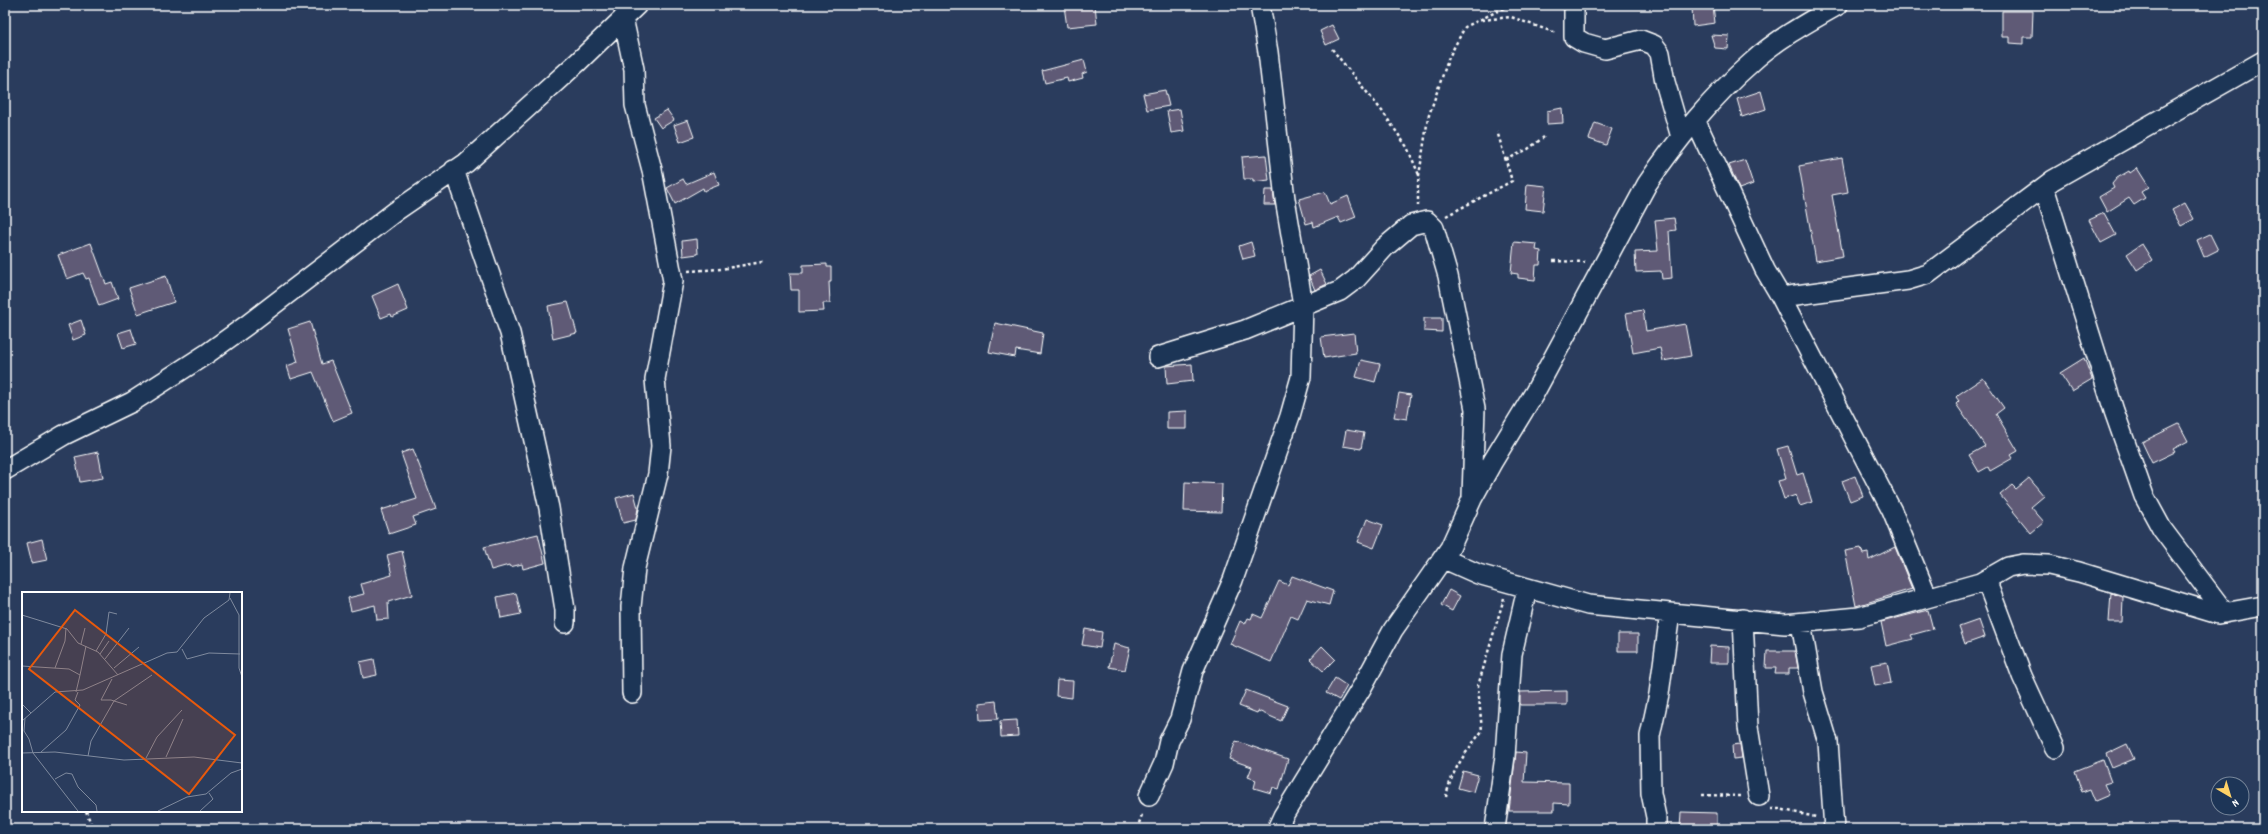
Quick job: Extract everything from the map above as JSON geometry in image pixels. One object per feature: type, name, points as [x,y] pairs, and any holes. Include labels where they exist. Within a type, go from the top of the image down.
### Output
[{"type":"street","points":[[1149,796],[1164,763],[1169,741],[1180,718],[1193,671],[1233,580],[1290,416],[1301,377],[1303,305],[1284,191],[1268,52],[1260,5]]},
{"type":"street","points":[[1574,5],[1574,37],[1584,43],[1605,49],[1641,40],[1654,45],[1660,52],[1665,82],[1681,137]]},
{"type":"street","points":[[1277,829],[1283,816],[1362,687],[1393,630],[1458,532],[1472,499],[1518,417],[1535,392],[1647,184],[1681,137],[1752,61],[1797,29],[1838,5]]},
{"type":"street","points":[[5,470],[70,432],[132,402],[208,353],[396,211],[454,170],[578,62],[630,12]]},
{"type":"street","points":[[630,12],[635,105],[652,170],[673,282],[655,379],[661,446],[658,474],[634,568],[631,607],[632,693]]},
{"type":"street","points":[[1781,297],[1921,278],[1946,262],[1988,227],[2074,167],[2123,142],[2263,62]]},
{"type":"street","points":[[1696,122],[1765,270],[1781,297],[1892,512],[1927,596]]},
{"type":"street","points":[[454,170],[510,333],[549,508],[565,610],[565,623]]},
{"type":"street","points":[[2044,187],[2114,411],[2144,496],[2162,529],[2225,613]]},
{"type":"street","points":[[1158,357],[1245,330],[1340,291],[1356,279],[1385,247],[1398,237],[1425,223],[1441,247],[1475,409],[1472,499]]},
{"type":"street","points":[[1398,237],[1410,235],[1430,238],[1441,247]]},
{"type":"street","points":[[1442,558],[1478,574],[1588,605],[1785,624],[1859,617],[1911,603],[1927,596],[1980,583],[2014,565],[2049,565],[2079,572],[2165,600],[2218,614],[2263,606]]},
{"type":"street","points":[[1989,578],[1989,588],[2022,676],[2055,748]]},
{"type":"street","points":[[1495,829],[1505,756],[1512,654],[1527,588]]},
{"type":"street","points":[[1656,829],[1656,817],[1651,793],[1650,736],[1659,694],[1670,613]]},
{"type":"street","points":[[1744,619],[1748,727],[1765,802]]},
{"type":"street","points":[[1801,623],[1813,692],[1828,742],[1833,824]]},
{"type":"path","points":[[1419,176],[1428,118],[1450,57],[1465,26],[1510,5]]},
{"type":"path","points":[[1480,20],[1511,17],[1548,31],[1574,37]]},
{"type":"path","points":[[1332,49],[1382,111],[1407,147],[1419,176],[1425,223],[1512,181],[1497,131]]},
{"type":"path","points":[[1506,160],[1528,149],[1544,137]]},
{"type":"path","points":[[1553,261],[1605,263]]},
{"type":"path","points":[[671,273],[721,269],[763,262]]},
{"type":"path","points":[[1446,797],[1449,780],[1464,754],[1482,731],[1478,686],[1491,637],[1509,582]]},
{"type":"path","points":[[1702,795],[1765,802],[1833,824]]},
{"type":"path","points":[[86,812],[93,829]]},
{"type":"building","points":[[1095,5],[1097,24],[1067,27],[1064,6]]},
{"type":"building","points":[[1713,5],[1715,23],[1693,26],[1692,6]]},
{"type":"building","points":[[2002,11],[2033,11],[2032,37],[2023,37],[2023,44],[2010,43],[2010,37],[2002,37]]},
{"type":"building","points":[[1332,25],[1339,39],[1326,45],[1320,31]]},
{"type":"building","points":[[1711,35],[1729,36],[1728,49],[1715,48]]},
{"type":"building","points":[[1084,60],[1087,72],[1082,74],[1083,78],[1068,82],[1067,78],[1045,83],[1042,71]]},
{"type":"building","points":[[1165,90],[1169,106],[1147,110],[1143,94]]},
{"type":"building","points":[[1761,91],[1766,109],[1742,117],[1737,99]]},
{"type":"building","points":[[1562,108],[1563,123],[1547,124],[1547,111]]},
{"type":"building","points":[[1180,109],[1184,131],[1171,133],[1167,111]]},
{"type":"building","points":[[667,110],[674,120],[661,128],[654,118]]},
{"type":"building","points":[[688,120],[694,137],[680,142],[674,125]]},
{"type":"building","points":[[1595,123],[1612,129],[1606,145],[1589,139]]},
{"type":"building","points":[[1266,155],[1269,180],[1253,182],[1253,179],[1244,179],[1242,157]]},
{"type":"building","points":[[1842,158],[1848,192],[1832,195],[1843,256],[1816,261],[1799,166]]},
{"type":"building","points":[[1745,160],[1753,184],[1739,189],[1729,165]]},
{"type":"building","points":[[2137,168],[2149,187],[2141,192],[2145,198],[2134,205],[2129,198],[2107,212],[2099,197],[2114,188],[2112,184],[2117,178],[2129,171],[2130,173]]},
{"type":"building","points":[[714,172],[719,185],[704,191],[703,188],[675,204],[667,188],[683,179],[686,184]]},
{"type":"building","points":[[1527,184],[1546,186],[1543,211],[1525,209]]},
{"type":"building","points":[[1265,190],[1273,190],[1275,205],[1264,205]]},
{"type":"building","points":[[1325,192],[1330,204],[1348,196],[1356,217],[1341,223],[1338,217],[1314,227],[1313,222],[1306,224],[1299,199]]},
{"type":"building","points":[[2185,203],[2194,219],[2181,226],[2172,210]]},
{"type":"building","points":[[2104,213],[2116,235],[2101,243],[2089,220]]},
{"type":"building","points":[[1674,218],[1676,230],[1669,231],[1672,278],[1662,279],[1661,271],[1636,272],[1635,252],[1658,251],[1655,220]]},
{"type":"building","points":[[2210,234],[2218,250],[2204,257],[2197,240]]},
{"type":"building","points":[[697,239],[698,254],[683,256],[682,241]]},
{"type":"building","points":[[1251,242],[1255,256],[1243,259],[1239,246]]},
{"type":"building","points":[[1514,242],[1537,244],[1536,250],[1541,251],[1540,265],[1536,265],[1535,280],[1518,278],[1518,274],[1511,273]]},
{"type":"building","points":[[91,243],[106,284],[112,282],[118,299],[99,306],[89,278],[86,279],[83,273],[67,279],[58,255]]},
{"type":"building","points":[[2142,244],[2152,260],[2137,270],[2127,254]]},
{"type":"building","points":[[827,264],[827,267],[831,267],[831,282],[829,282],[830,303],[823,303],[824,311],[799,312],[799,290],[791,290],[790,273],[803,273],[803,265]]},
{"type":"building","points":[[1320,270],[1327,284],[1315,290],[1309,276]]},
{"type":"building","points":[[166,276],[174,302],[138,314],[129,288]]},
{"type":"building","points":[[398,284],[408,310],[392,317],[391,314],[381,318],[372,296]]},
{"type":"building","points":[[568,302],[577,333],[553,339],[548,306]]},
{"type":"building","points":[[1643,310],[1646,331],[1685,324],[1691,356],[1663,361],[1660,348],[1633,353],[1626,313]]},
{"type":"building","points":[[1424,318],[1442,318],[1442,332],[1424,331]]},
{"type":"building","points":[[81,320],[86,335],[73,340],[68,325]]},
{"type":"building","points":[[310,322],[322,364],[331,361],[352,413],[333,421],[313,372],[291,379],[287,366],[298,362],[288,329]]},
{"type":"building","points":[[995,323],[1043,333],[1040,354],[1016,350],[1015,357],[989,352]]},
{"type":"building","points":[[131,329],[136,344],[123,348],[118,333]]},
{"type":"building","points":[[1354,333],[1356,353],[1324,358],[1321,337]]},
{"type":"building","points":[[2084,358],[2092,379],[2072,391],[2060,373]]},
{"type":"building","points":[[1361,360],[1380,364],[1375,382],[1356,377]]},
{"type":"building","points":[[1192,364],[1193,381],[1167,384],[1166,366]]},
{"type":"building","points":[[1983,378],[2004,408],[1996,414],[2018,451],[2011,455],[2013,458],[1990,471],[1988,467],[1979,472],[1969,455],[1985,446],[1956,404],[1959,401],[1956,397]]},
{"type":"building","points":[[1399,393],[1411,395],[1407,419],[1394,417]]},
{"type":"building","points":[[1187,411],[1187,429],[1167,429],[1167,412]]},
{"type":"building","points":[[2179,424],[2188,441],[2173,449],[2175,452],[2152,463],[2142,442]]},
{"type":"building","points":[[1346,430],[1364,433],[1361,449],[1343,446]]},
{"type":"building","points":[[1788,446],[1797,475],[1803,473],[1812,502],[1800,506],[1796,495],[1784,499],[1778,481],[1786,479],[1777,449]]},
{"type":"building","points":[[413,449],[436,509],[413,517],[416,525],[389,534],[381,510],[417,499],[401,453]]},
{"type":"building","points":[[98,452],[103,478],[80,482],[75,457]]},
{"type":"building","points":[[1855,476],[1863,496],[1850,501],[1842,481]]},
{"type":"building","points":[[2029,478],[2044,496],[2031,507],[2044,522],[2031,533],[2000,495],[2012,485],[2016,489]]},
{"type":"building","points":[[1185,482],[1222,484],[1221,512],[1184,511]]},
{"type":"building","points":[[634,493],[638,508],[636,520],[623,523],[616,498]]},
{"type":"building","points":[[1367,519],[1383,525],[1374,548],[1358,542]]},
{"type":"building","points":[[538,534],[545,563],[523,569],[522,564],[510,567],[509,565],[491,570],[484,547]]},
{"type":"building","points":[[42,539],[47,560],[32,563],[27,543]]},
{"type":"building","points":[[1895,547],[1912,589],[1856,606],[1845,551],[1861,548],[1863,554],[1868,553],[1869,560]]},
{"type":"building","points":[[402,551],[412,595],[388,602],[389,619],[377,620],[375,605],[351,611],[348,598],[364,594],[361,584],[392,575],[387,555]]},
{"type":"building","points":[[1292,576],[1333,591],[1329,605],[1307,599],[1298,619],[1291,616],[1271,662],[1230,644],[1240,621],[1245,624],[1248,618],[1251,619],[1253,614],[1262,618],[1279,581],[1288,585]]},
{"type":"building","points":[[1449,590],[1460,596],[1452,611],[1441,605]]},
{"type":"building","points":[[516,593],[521,614],[501,618],[497,597]]},
{"type":"building","points":[[2111,593],[2123,597],[2122,622],[2109,622]]},
{"type":"building","points":[[1928,610],[1933,629],[1911,635],[1913,639],[1886,646],[1881,622]]},
{"type":"building","points":[[1979,620],[1985,637],[1965,644],[1959,627]]},
{"type":"building","points":[[1085,629],[1102,632],[1100,648],[1082,645]]},
{"type":"building","points":[[1618,634],[1638,634],[1638,651],[1618,651]]},
{"type":"building","points":[[1114,644],[1130,648],[1125,670],[1109,667]]},
{"type":"building","points":[[1322,646],[1335,659],[1323,671],[1310,659]]},
{"type":"building","points":[[1710,646],[1729,647],[1729,663],[1709,663]]},
{"type":"building","points":[[1767,651],[1795,651],[1798,668],[1789,668],[1789,674],[1775,674],[1776,668],[1766,668]]},
{"type":"building","points":[[374,659],[377,675],[363,678],[360,662]]},
{"type":"building","points":[[1887,662],[1891,683],[1875,686],[1871,665]]},
{"type":"building","points":[[1335,678],[1347,686],[1339,700],[1326,693]]},
{"type":"building","points":[[1057,680],[1073,681],[1072,698],[1056,696]]},
{"type":"building","points":[[1246,690],[1288,706],[1281,721],[1258,711],[1257,713],[1239,706]]},
{"type":"building","points":[[1567,691],[1567,705],[1520,705],[1520,692]]},
{"type":"building","points":[[996,701],[998,719],[980,720],[979,703]]},
{"type":"building","points":[[1017,720],[1018,736],[1001,737],[1000,721]]},
{"type":"building","points":[[1236,741],[1288,759],[1279,789],[1273,787],[1271,793],[1254,788],[1256,780],[1248,777],[1252,767],[1229,759]]},
{"type":"building","points":[[1740,744],[1742,758],[1733,759],[1732,745]]},
{"type":"building","points":[[2127,744],[2134,759],[2112,768],[2106,754]]},
{"type":"building","points":[[1516,752],[1526,753],[1524,782],[1569,783],[1569,804],[1554,803],[1554,811],[1509,811]]},
{"type":"building","points":[[2103,760],[2111,782],[2104,784],[2109,795],[2095,801],[2090,789],[2082,792],[2075,771]]},
{"type":"building","points":[[1463,771],[1478,775],[1473,792],[1458,788]]},
{"type":"building","points":[[1681,812],[1717,813],[1717,829],[1680,829]]}]
